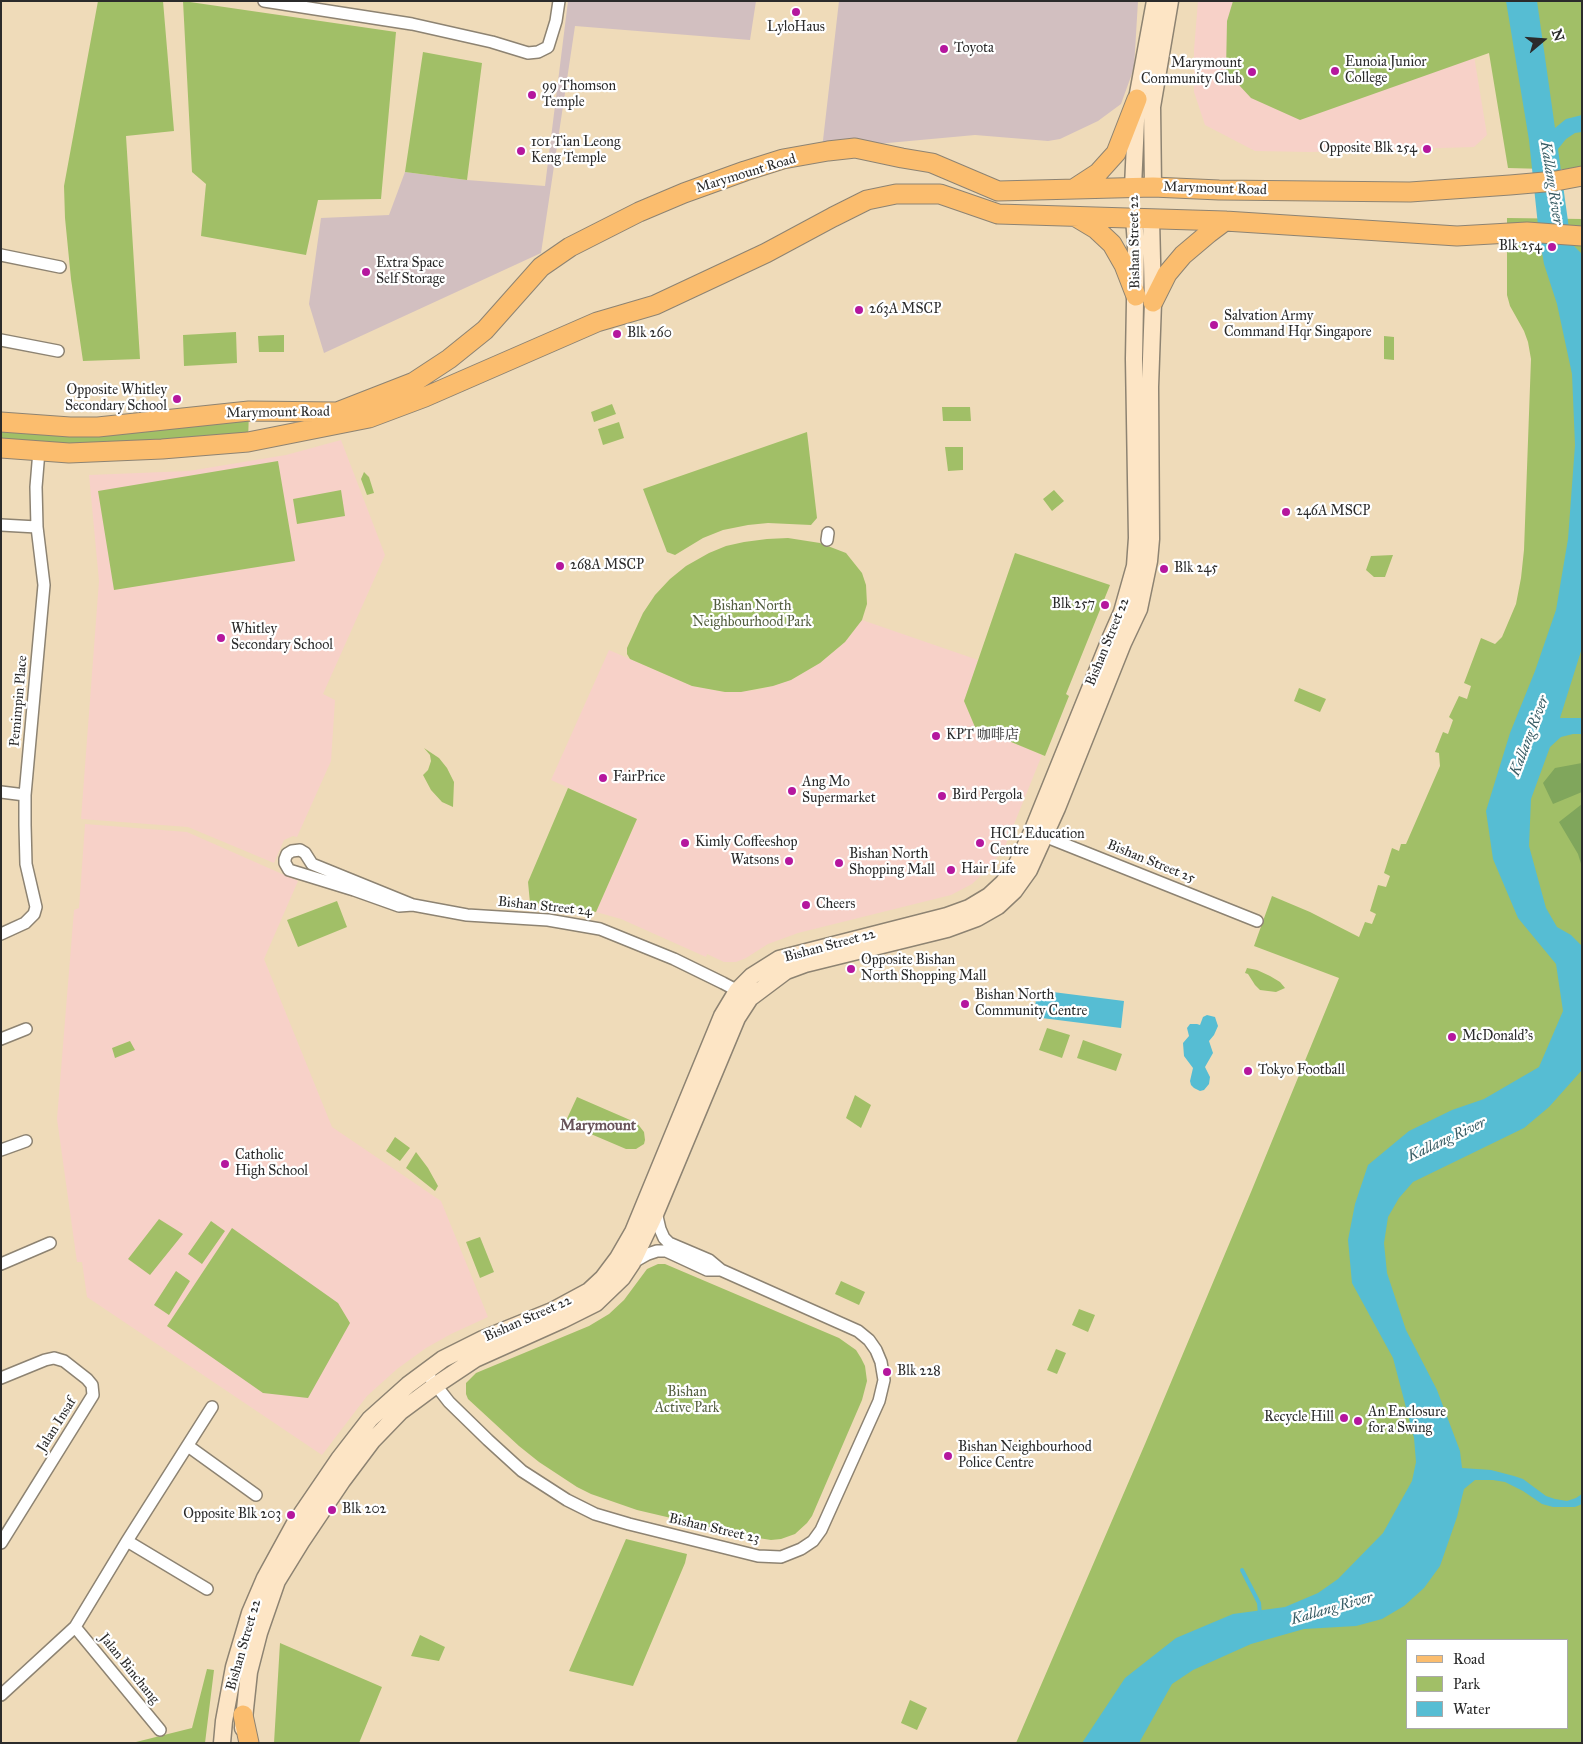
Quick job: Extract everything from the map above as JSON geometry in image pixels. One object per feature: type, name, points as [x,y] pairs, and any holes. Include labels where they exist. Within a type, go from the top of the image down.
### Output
[{"type":"main road","points":[[1134,187],[1137,100],[1154,1]]},
{"type":"main road","points":[[1153,187],[1152,107],[1170,1]]},
{"type":"main road","points":[[1074,188],[1098,173],[1116,153],[1137,100]]},
{"type":"main road","name":"Marymount Road","points":[[1,422],[98,427],[249,411],[337,412],[414,382],[449,359],[485,330],[541,267],[570,247],[639,212],[675,197],[783,159],[855,148],[932,163],[998,191],[1153,187],[1219,190],[1410,192],[1556,181],[1582,176]]},
{"type":"main road","name":"Bishan Street 22","points":[[222,1743],[234,1667],[250,1613],[265,1578],[290,1532],[339,1458],[370,1419],[408,1384],[430,1379],[562,1320],[596,1303],[622,1278],[632,1263],[656,1212],[737,1018],[743,994],[752,976],[780,959],[946,916],[970,908],[1003,883],[1039,834],[1122,643],[1139,609],[1149,561],[1151,539],[1150,387],[1143,219],[1134,187]]},
{"type":"main road","name":"Bishan Street 22","points":[[1143,219],[1153,187]]},
{"type":"main road","name":"Marymount Road","points":[[1,448],[69,453],[162,449],[248,442],[369,418],[425,397],[596,322],[655,304],[766,253],[833,216],[867,200],[896,194],[940,194],[998,214],[1224,222],[1457,236],[1514,233],[1580,236]]},
{"type":"main road","points":[[1076,217],[1096,229],[1112,244],[1145,299],[1183,255],[1224,222]]},
{"type":"main road","name":"Bishan Street 22","points":[[242,1743],[249,1672],[259,1633],[278,1581],[301,1542],[342,1481],[372,1442],[430,1379],[443,1359],[483,1339],[552,1311],[589,1291],[603,1278],[618,1258],[633,1232],[722,1016],[743,994]]},
{"type":"main road","points":[[244,1715],[249,1743]]},
{"type":"street","points":[[264,1],[412,24],[492,42],[528,53],[538,52],[548,47],[559,1]]},
{"type":"street","points":[[1,255],[60,267]]},
{"type":"street","points":[[1,340],[58,351]]},
{"type":"street","name":"Pemimpin Place","points":[[1,934],[25,923],[34,914],[36,907],[26,864],[24,825],[44,585],[37,527],[36,487],[39,451]]},
{"type":"street","points":[[1,525],[37,527]]},
{"type":"street","points":[[1,792],[25,795]]},
{"type":"street","name":"Bishan Street 25","points":[[1039,834],[1257,921]]},
{"type":"street","name":"Bishan Street 24","points":[[413,905],[399,906],[297,873],[289,870],[285,859],[287,854],[300,850],[305,853],[312,864],[413,905],[446,912],[548,920],[600,929],[652,949],[743,994]]},
{"type":"street","points":[[1,1039],[26,1029]]},
{"type":"street","points":[[1,1150],[26,1141]]},
{"type":"street","name":"Bishan Street 23","points":[[430,1379],[449,1402],[522,1471],[567,1500],[595,1514],[758,1556],[781,1557],[801,1549],[813,1541],[822,1530],[879,1401],[884,1380],[881,1362],[876,1350],[869,1340],[858,1331],[721,1270],[709,1260],[669,1243],[660,1229],[656,1212]]},
{"type":"street","points":[[1,1264],[50,1244]]},
{"type":"street","name":"Bishan Street 23","points":[[632,1263],[657,1251],[666,1252],[708,1270],[721,1270]]},
{"type":"street","name":"Jalan Insaf","points":[[1,1378],[54,1358],[64,1361],[87,1379],[92,1385],[93,1395],[1,1542]]},
{"type":"street","points":[[1,1695],[75,1627],[212,1407]]},
{"type":"street","points":[[188,1446],[256,1495]]},
{"type":"street","points":[[127,1541],[207,1589]]},
{"type":"street","name":"Jalan Binchang","points":[[75,1627],[160,1730]]},
{"type":"shaded area","points":[[568,1],[756,1],[750,40],[575,26],[541,253],[324,353],[309,304],[321,218],[389,215],[405,172],[467,180],[545,186]]},
{"type":"shaded area","points":[[839,1],[1138,1],[1134,68],[1121,104],[1098,121],[1060,139],[1048,141],[975,135],[822,149]]},
{"type":"shaded area","name":"Eunoia Junior College","points":[[1198,1],[1465,1],[1487,135],[1474,147],[1310,152],[1255,151],[1205,125],[1194,92],[1194,50]]},
{"type":"shaded area","name":"Whitley Secondary School","points":[[341,440],[385,555],[323,694],[335,700],[331,761],[297,837],[293,836],[284,840],[274,863],[188,827],[81,819],[99,581],[89,475],[189,471],[286,455]]},
{"type":"shaded area","points":[[862,620],[978,660],[964,701],[975,727],[1042,755],[1004,849],[987,870],[972,884],[951,895],[798,933],[768,944],[736,962],[724,962],[707,954],[706,957],[621,919],[596,912],[637,819],[551,780],[609,650],[692,686],[725,692],[758,690],[791,680],[820,663],[845,642]]},
{"type":"shaded area","name":"Catholic High School","points":[[85,824],[187,832],[298,881],[264,959],[332,1127],[441,1201],[488,1317],[426,1348],[397,1369],[367,1396],[322,1455],[87,1297],[82,1262],[77,1262],[57,1119],[74,910],[79,908]]},
{"type":"green space","points":[[98,1],[163,1],[174,131],[126,136],[140,359],[83,361],[71,279],[64,186]]},
{"type":"green space","points":[[183,1],[396,32],[381,199],[318,200],[306,255],[201,236],[206,184],[192,172]]},
{"type":"green space","points":[[1233,1],[1582,1],[1582,170],[1508,168],[1489,53],[1300,120],[1251,98],[1226,71],[1227,21]]},
{"type":"green space","points":[[423,52],[482,63],[467,180],[405,172]]},
{"type":"green space","points":[[1507,218],[1582,219],[1582,1743],[1016,1743],[1145,1444],[1339,978],[1254,946],[1272,896],[1310,912],[1359,937],[1365,922],[1372,924],[1376,914],[1370,911],[1378,885],[1386,887],[1390,876],[1384,873],[1392,848],[1399,851],[1401,844],[1406,844],[1440,766],[1439,753],[1435,752],[1443,732],[1448,734],[1453,720],[1449,717],[1459,696],[1467,699],[1471,686],[1464,683],[1481,638],[1495,644],[1502,637],[1516,604],[1524,550],[1531,359],[1524,331],[1510,306],[1507,295]]},
{"type":"green space","points":[[236,332],[237,363],[184,366],[183,335]]},
{"type":"green space","points":[[284,335],[284,352],[259,352],[258,336]]},
{"type":"green space","points":[[1384,336],[1394,337],[1394,360],[1384,359]]},
{"type":"green space","points":[[612,404],[616,414],[594,422],[591,412]]},
{"type":"green space","points":[[942,407],[970,407],[971,421],[943,421]]},
{"type":"green space","points":[[249,411],[248,442],[1,448],[1,422]]},
{"type":"green space","points":[[619,422],[624,438],[603,445],[598,429]]},
{"type":"green space","points":[[807,432],[817,518],[811,525],[768,523],[748,525],[723,530],[703,538],[675,555],[667,552],[643,489]]},
{"type":"green space","points":[[945,447],[963,447],[963,470],[948,471]]},
{"type":"green space","points":[[278,461],[295,561],[114,590],[98,491]]},
{"type":"green space","points":[[364,472],[369,477],[374,493],[367,495],[361,479]]},
{"type":"green space","points":[[341,490],[345,516],[297,524],[293,499]]},
{"type":"green space","points":[[1054,490],[1064,501],[1052,511],[1043,499]]},
{"type":"green space","name":"Bishan North Neighbourhood Park","points":[[788,538],[820,543],[846,553],[862,573],[866,585],[867,604],[862,620],[845,642],[820,663],[791,680],[773,686],[741,692],[725,692],[692,686],[630,659],[627,654],[627,648],[643,613],[655,595],[686,566],[726,546],[767,539]]},
{"type":"green space","points":[[1015,553],[1110,585],[1066,694],[1069,696],[1045,756],[975,727],[964,701]]},
{"type":"green space","points":[[1393,555],[1385,577],[1374,577],[1366,570],[1371,556]]},
{"type":"green space","points":[[1299,688],[1326,699],[1320,712],[1294,701]]},
{"type":"green space","points":[[424,748],[439,758],[454,782],[453,807],[442,802],[431,790],[423,775],[428,770],[431,761],[430,755]]},
{"type":"green space","points":[[1582,763],[1582,792],[1553,804],[1543,783],[1555,768]]},
{"type":"green space","points":[[568,788],[637,819],[596,912],[564,905],[530,903],[528,882]]},
{"type":"green space","points":[[1582,804],[1582,867],[1578,854],[1559,822]]},
{"type":"green space","points":[[337,901],[347,927],[298,947],[287,920]]},
{"type":"green space","points":[[1247,968],[1270,976],[1280,982],[1285,988],[1276,992],[1260,990],[1248,974],[1245,973]]},
{"type":"green space","points":[[1047,1028],[1070,1035],[1062,1058],[1039,1050]]},
{"type":"green space","points":[[1083,1040],[1122,1054],[1116,1071],[1077,1058]]},
{"type":"green space","points":[[130,1041],[135,1050],[115,1058],[112,1048]]},
{"type":"green space","points":[[855,1095],[871,1105],[861,1128],[846,1118]]},
{"type":"green space","points":[[577,1097],[637,1123],[644,1132],[644,1144],[636,1149],[626,1149],[565,1123]]},
{"type":"green space","points":[[395,1137],[410,1148],[400,1161],[386,1151]]},
{"type":"green space","points":[[416,1152],[438,1186],[435,1191],[406,1168]]},
{"type":"green space","points":[[159,1219],[183,1234],[150,1275],[128,1259]]},
{"type":"green space","points":[[211,1221],[225,1231],[202,1264],[188,1254]]},
{"type":"green space","points":[[232,1228],[338,1303],[350,1323],[308,1398],[263,1393],[167,1326]]},
{"type":"green space","points":[[480,1237],[494,1272],[480,1278],[466,1242]]},
{"type":"green space","name":"Bishan Active Park","points":[[658,1264],[665,1264],[839,1338],[856,1350],[861,1358],[865,1366],[867,1381],[862,1400],[812,1516],[795,1534],[771,1540],[752,1537],[637,1510],[591,1494],[539,1462],[468,1399],[466,1383],[476,1373],[589,1326],[609,1314],[624,1300],[647,1269]]},
{"type":"green space","points":[[176,1271],[190,1281],[169,1315],[154,1305]]},
{"type":"green space","points":[[841,1281],[865,1292],[859,1305],[835,1294]]},
{"type":"green space","points":[[1079,1309],[1095,1315],[1088,1332],[1072,1325]]},
{"type":"green space","points":[[1056,1349],[1066,1353],[1057,1374],[1047,1370]]},
{"type":"green space","points":[[626,1539],[687,1554],[685,1563],[633,1686],[569,1671]]},
{"type":"green space","points":[[420,1635],[445,1647],[439,1661],[411,1656]]},
{"type":"green space","points":[[280,1643],[382,1687],[359,1743],[274,1743]]},
{"type":"green space","points":[[207,1669],[214,1670],[205,1743],[132,1743],[192,1728]]},
{"type":"green space","points":[[910,1700],[927,1708],[917,1730],[901,1723]]},
{"type":"water","name":"Kallang River","points":[[1506,1],[1537,1],[1555,128],[1566,119],[1582,115],[1582,132],[1575,133],[1566,139],[1558,149],[1571,243],[1582,254],[1582,648],[1560,718],[1582,718],[1582,734],[1561,737],[1550,747],[1531,799],[1529,846],[1546,908],[1557,927],[1571,935],[1582,946],[1582,1070],[1549,1107],[1524,1128],[1413,1182],[1399,1198],[1388,1217],[1384,1243],[1387,1273],[1406,1330],[1437,1390],[1460,1451],[1462,1468],[1491,1470],[1523,1479],[1546,1496],[1555,1499],[1567,1501],[1582,1494],[1582,1504],[1575,1507],[1553,1507],[1542,1504],[1505,1482],[1475,1480],[1464,1489],[1457,1517],[1440,1566],[1424,1588],[1404,1606],[1382,1619],[1356,1626],[1304,1629],[1251,1644],[1193,1670],[1172,1684],[1139,1743],[1082,1743],[1125,1678],[1176,1638],[1233,1614],[1285,1607],[1318,1593],[1338,1579],[1383,1533],[1412,1481],[1416,1462],[1414,1438],[1393,1358],[1352,1283],[1348,1240],[1355,1204],[1368,1165],[1409,1131],[1452,1110],[1484,1099],[1539,1067],[1563,1011],[1556,964],[1518,918],[1493,859],[1486,811],[1510,733],[1535,671],[1556,610],[1568,539],[1575,445],[1572,374],[1557,304],[1544,264],[1529,140]]},
{"type":"water","points":[[1037,990],[1124,1001],[1121,1028],[1034,1017]]},
{"type":"water","points":[[1207,1015],[1215,1017],[1218,1026],[1209,1041],[1213,1053],[1205,1067],[1210,1077],[1209,1084],[1204,1090],[1200,1091],[1191,1085],[1193,1068],[1184,1056],[1183,1043],[1189,1036],[1187,1028],[1190,1024],[1200,1025],[1203,1017]]},
{"type":"waterway","points":[[1242,1570],[1259,1603],[1260,1614]]},
{"type":"place","name":"LyloHaus","points":[[796,12]]},
{"type":"place","name":"Toyota","points":[[944,49]]},
{"type":"place","name":"Eunoia Junior College","points":[[1335,71]]},
{"type":"place","name":"Marymount Community Club","points":[[1252,72]]},
{"type":"place","name":"99 Thomson Temple","points":[[532,95]]},
{"type":"place","name":"Opposite Blk 254","points":[[1427,149]]},
{"type":"place","name":"101 Tian Leong Keng Temple","points":[[521,151]]},
{"type":"place","name":"Blk 254","points":[[1552,247]]},
{"type":"place","name":"Extra Space Self Storage","points":[[366,272]]},
{"type":"place","name":"263A MSCP","points":[[859,310]]},
{"type":"place","name":"Salvation Army Command Hqr Singapore","points":[[1214,325]]},
{"type":"place","name":"Blk 260","points":[[617,334]]},
{"type":"place","name":"Opposite Whitley Secondary School","points":[[177,399]]},
{"type":"place","name":"246A MSCP","points":[[1286,512]]},
{"type":"place","name":"268A MSCP","points":[[560,566]]},
{"type":"place","name":"Blk 245","points":[[1164,569]]},
{"type":"place","name":"Blk 257","points":[[1105,605]]},
{"type":"place","name":"Whitley Secondary School","points":[[221,638]]},
{"type":"place","name":"KPT 咖啡店","points":[[936,736]]},
{"type":"place","name":"FairPrice","points":[[603,778]]},
{"type":"place","name":"Ang Mo Supermarket","points":[[792,791]]},
{"type":"place","name":"Bird Pergola","points":[[942,796]]},
{"type":"place","name":"Kimly Coffeeshop","points":[[685,843]]},
{"type":"place","name":"HCL Education Centre","points":[[980,843]]},
{"type":"place","name":"Watsons","points":[[789,861]]},
{"type":"place","name":"Bishan North Shopping Mall","points":[[839,863]]},
{"type":"place","name":"Hair Life","points":[[951,870]]},
{"type":"place","name":"Cheers","points":[[806,905]]},
{"type":"place","name":"Opposite Bishan North Shopping Mall","points":[[851,969]]},
{"type":"place","name":"Bishan North Community Centre","points":[[965,1004]]},
{"type":"place","name":"McDonald's","points":[[1452,1037]]},
{"type":"place","name":"Tokyo Football","points":[[1248,1071]]},
{"type":"place","name":"Catholic High School","points":[[225,1164]]},
{"type":"place","name":"Blk 228","points":[[887,1372]]},
{"type":"place","name":"Recycle Hill","points":[[1344,1418]]},
{"type":"place","name":"An Enclosure for a Swing","points":[[1358,1421]]},
{"type":"place","name":"Bishan Neighbourhood Police Centre","points":[[948,1456]]},
{"type":"place","name":"Blk 202","points":[[332,1510]]},
{"type":"place","name":"Opposite Blk 203","points":[[291,1515]]},
{"type":"district","name":"Marymount","points":[[598,1126]]}]
